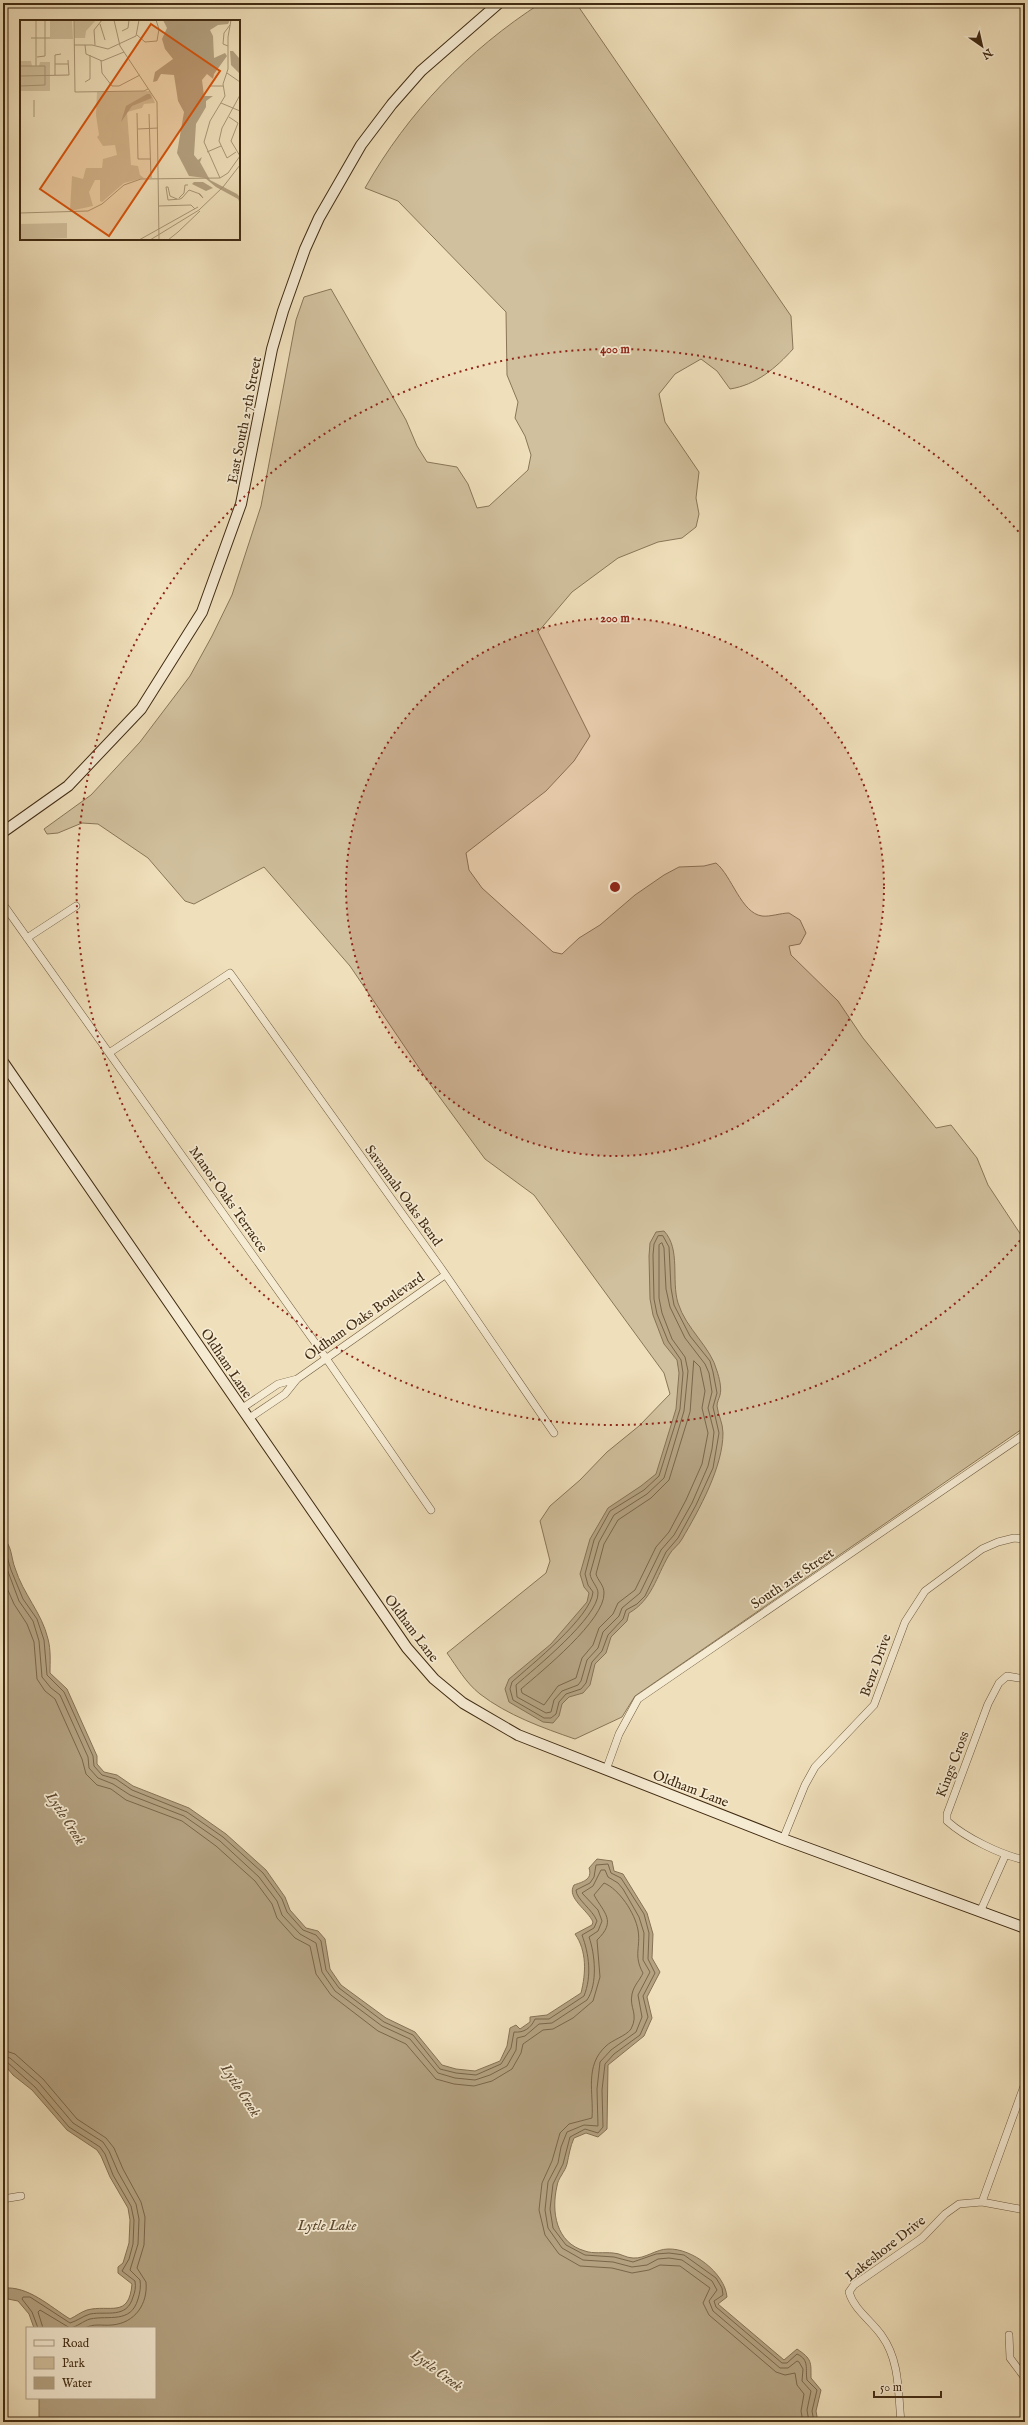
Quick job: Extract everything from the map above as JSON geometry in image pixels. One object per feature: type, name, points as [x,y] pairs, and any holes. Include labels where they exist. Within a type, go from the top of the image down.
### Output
[{"type":"main road","name":"East South 27th Street","points":[[3,832],[68,786],[141,709],[202,612],[241,504],[272,349],[283,311],[304,249],[319,218],[361,145],[392,104],[421,71],[499,3]]},
{"type":"main road","name":"Oldham Lane","points":[[3,1062],[407,1648],[434,1679],[462,1703],[518,1736],[783,1839],[1025,1928]]},
{"type":"street","name":"Manor Oaks Terracce","points":[[3,904],[326,1358],[431,1510]]},
{"type":"street","points":[[27,938],[76,906]]},
{"type":"street","name":"Savannah Oaks Bend","points":[[109,1054],[230,974],[445,1275],[554,1433]]},
{"type":"street","name":"Oldham Oaks Boulevard","points":[[248,1419],[285,1394],[297,1379],[445,1275]]},
{"type":"street","name":"Oldham Oaks Boulevard","points":[[241,1409],[278,1384],[297,1379]]},
{"type":"street","name":"South 21st Street","points":[[606,1770],[620,1734],[638,1699],[1025,1434]]},
{"type":"street","name":"Benz Drive","points":[[783,1839],[805,1785],[816,1767],[874,1705],[905,1622],[925,1591],[982,1549],[1003,1541],[1025,1539]]},
{"type":"street","name":"Kings Cross","points":[[1025,1679],[1007,1676],[998,1683],[988,1704],[947,1814],[948,1821],[951,1825],[1005,1856],[1025,1860]]},
{"type":"street","points":[[980,1912],[1005,1856]]},
{"type":"street","points":[[982,2202],[1024,2086]]},
{"type":"street","points":[[3,2199],[21,2196]]},
{"type":"street","name":"Lakeshore Drive","points":[[901,2422],[898,2380],[891,2354],[883,2336],[851,2300],[849,2292],[854,2285],[922,2238],[945,2214],[959,2204],[982,2202],[1025,2210]]},
{"type":"street","points":[[1009,2335],[1010,2358],[1025,2378]]},
{"type":"green space","points":[[541,3],[576,3],[791,316],[793,349],[780,363],[765,375],[748,384],[730,389],[717,371],[701,359],[675,374],[659,394],[665,422],[699,472],[696,498],[699,514],[696,527],[682,538],[658,542],[618,558],[572,592],[538,632],[590,736],[574,761],[546,791],[466,853],[469,870],[482,888],[553,952],[562,954],[579,938],[600,925],[635,895],[664,875],[679,867],[704,866],[716,863],[727,876],[742,901],[755,913],[765,916],[789,913],[800,920],[806,933],[800,944],[789,946],[791,955],[838,1001],[863,1038],[936,1128],[951,1125],[977,1158],[988,1185],[1025,1241],[1025,1427],[635,1696],[622,1717],[575,1739],[513,1715],[491,1702],[470,1685],[447,1653],[546,1573],[550,1561],[540,1521],[550,1506],[580,1480],[607,1452],[639,1426],[670,1394],[664,1373],[534,1195],[485,1159],[430,1084],[350,966],[264,867],[194,904],[185,901],[148,858],[98,824],[82,823],[58,833],[47,834],[44,829],[91,795],[140,742],[190,676],[212,636],[232,595],[261,506],[296,320],[304,297],[331,289],[406,420],[417,446],[427,462],[457,467],[468,484],[477,508],[489,506],[528,470],[531,455],[525,436],[515,418],[518,402],[507,375],[506,312],[398,201],[365,188],[382,160],[420,108],[465,62],[489,41],[514,21]]},
{"type":"water","points":[[664,1231],[669,1238],[674,1256],[675,1285],[678,1303],[687,1321],[710,1354],[719,1379],[721,1392],[717,1406],[723,1433],[719,1460],[709,1488],[689,1528],[681,1541],[670,1553],[653,1587],[643,1602],[629,1613],[627,1621],[611,1637],[606,1653],[595,1664],[590,1685],[583,1693],[569,1697],[562,1704],[559,1716],[553,1723],[543,1722],[509,1702],[505,1689],[509,1679],[551,1644],[587,1602],[589,1593],[584,1587],[580,1574],[590,1539],[608,1508],[656,1474],[676,1409],[679,1373],[677,1360],[664,1344],[653,1315],[650,1299],[650,1243],[656,1232]]},
{"type":"water","name":"Lytle Lake","points":[[3,1538],[10,1548],[18,1577],[45,1630],[50,1647],[50,1673],[67,1689],[97,1756],[97,1764],[104,1772],[117,1775],[133,1786],[189,1808],[226,1834],[266,1870],[285,1897],[290,1910],[306,1928],[318,1931],[325,1939],[330,1969],[341,1985],[386,2018],[415,2032],[442,2065],[456,2069],[475,2071],[500,2061],[507,2046],[510,2028],[516,2025],[520,2029],[530,2022],[530,2017],[547,2015],[581,1993],[584,1978],[584,1962],[582,1948],[575,1934],[592,1925],[593,1922],[575,1899],[572,1890],[574,1885],[588,1878],[590,1872],[589,1868],[597,1859],[612,1861],[614,1871],[623,1874],[647,1913],[653,1934],[652,1958],[660,1972],[647,1997],[652,2018],[644,2036],[608,2065],[607,2129],[598,2137],[586,2133],[574,2138],[566,2167],[559,2180],[555,2196],[558,2225],[562,2234],[568,2241],[575,2247],[588,2252],[616,2253],[630,2258],[637,2258],[668,2249],[677,2250],[697,2257],[714,2271],[725,2288],[727,2297],[718,2304],[784,2360],[797,2349],[808,2358],[811,2364],[811,2378],[821,2390],[816,2411],[818,2422],[39,2422],[39,2399],[156,2399],[156,2327],[34,2327],[29,2314],[18,2301],[3,2298],[3,2288],[21,2290],[38,2298],[70,2319],[87,2310],[117,2308],[123,2306],[127,2302],[130,2295],[132,2284],[118,2273],[118,2267],[123,2263],[129,2243],[130,2220],[128,2208],[110,2177],[101,2156],[97,2150],[67,2130],[32,2090],[13,2075],[3,2063]]},
{"type":"water label","name":"Lytle Creek","points":[[66,1818]]},
{"type":"water label","name":"Lytle Creek","points":[[241,2090]]},
{"type":"water label","name":"Lytle Creek","points":[[437,2370]]}]
